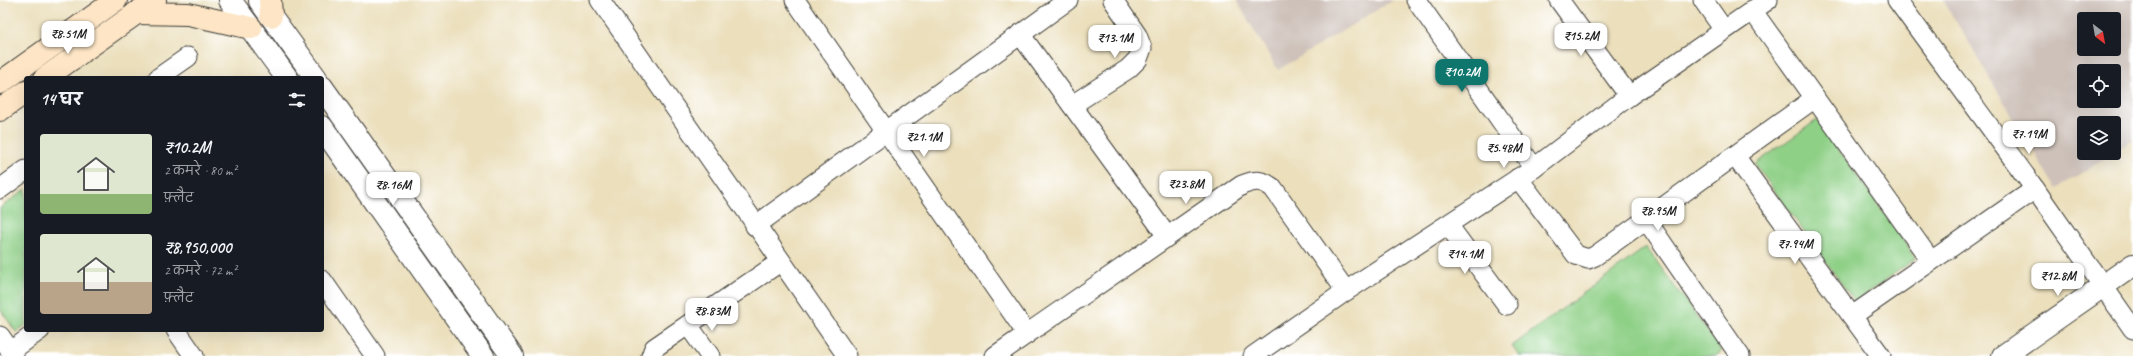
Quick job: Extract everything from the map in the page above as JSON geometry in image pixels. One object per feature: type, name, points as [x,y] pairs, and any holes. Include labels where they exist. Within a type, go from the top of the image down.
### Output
[{"type":"main road","points":[[0,83],[116,0]]},
{"type":"main road","points":[[48,76],[155,0]]},
{"type":"main road","points":[[136,13],[188,14],[251,28]]},
{"type":"main road","points":[[0,110],[24,97]]},
{"type":"street","points":[[230,0],[282,71],[297,51]]},
{"type":"street","points":[[600,0],[755,226],[847,356]]},
{"type":"street","points":[[755,226],[1068,0]]},
{"type":"street","points":[[1072,105],[1128,69],[1138,59],[1142,48],[1137,36],[1112,0]]},
{"type":"street","points":[[1416,0],[1526,173],[1576,255],[1588,259],[1595,256],[1647,221],[1815,98]]},
{"type":"street","points":[[1559,0],[1629,96]]},
{"type":"street","points":[[1703,0],[1724,30]]},
{"type":"street","points":[[1897,0],[2035,189],[2133,329]]},
{"type":"street","points":[[798,1],[1027,334]]},
{"type":"street","points":[[267,5],[315,76]]},
{"type":"street","points":[[1253,356],[1346,291],[1526,173],[1629,96],[1760,5],[1815,98],[1931,261]]},
{"type":"street","points":[[1020,34],[1167,236]]},
{"type":"street","points":[[161,76],[188,57]]},
{"type":"street","points":[[324,90],[512,356]]},
{"type":"street","points":[[324,130],[484,356]]},
{"type":"street","points":[[1735,156],[1880,356]]},
{"type":"street","points":[[0,189],[24,171]]},
{"type":"street","points":[[995,356],[1167,236],[1242,185],[1253,180],[1263,180],[1273,188],[1346,291]]},
{"type":"street","points":[[1852,316],[2035,189]]},
{"type":"street","points":[[392,227],[412,214]]},
{"type":"street","points":[[1647,221],[1740,356]]},
{"type":"street","points":[[1448,225],[1508,305]]},
{"type":"street","points":[[651,356],[654,348],[780,262]]},
{"type":"street","points":[[2003,356],[2133,265]]},
{"type":"street","points":[[324,283],[375,356]]},
{"type":"street","points":[[688,325],[710,356]]},
{"type":"street","points":[[8,348],[36,332]]},
{"type":"street","points":[[177,332],[194,356]]},
{"type":"shaded area","points":[[1236,0],[1393,0],[1278,70]]},
{"type":"shaded area","points":[[1943,0],[2133,0],[2133,140],[2121,148],[2121,116],[2077,116],[2077,160],[2102,160],[2056,189]]},
{"type":"green space","points":[[1817,120],[1916,258],[1855,302],[1755,164]]},
{"type":"green space","points":[[24,190],[24,326],[16,332],[0,309],[0,208]]},
{"type":"green space","points":[[1646,247],[1722,351],[1716,356],[1519,356],[1512,346]]}]
